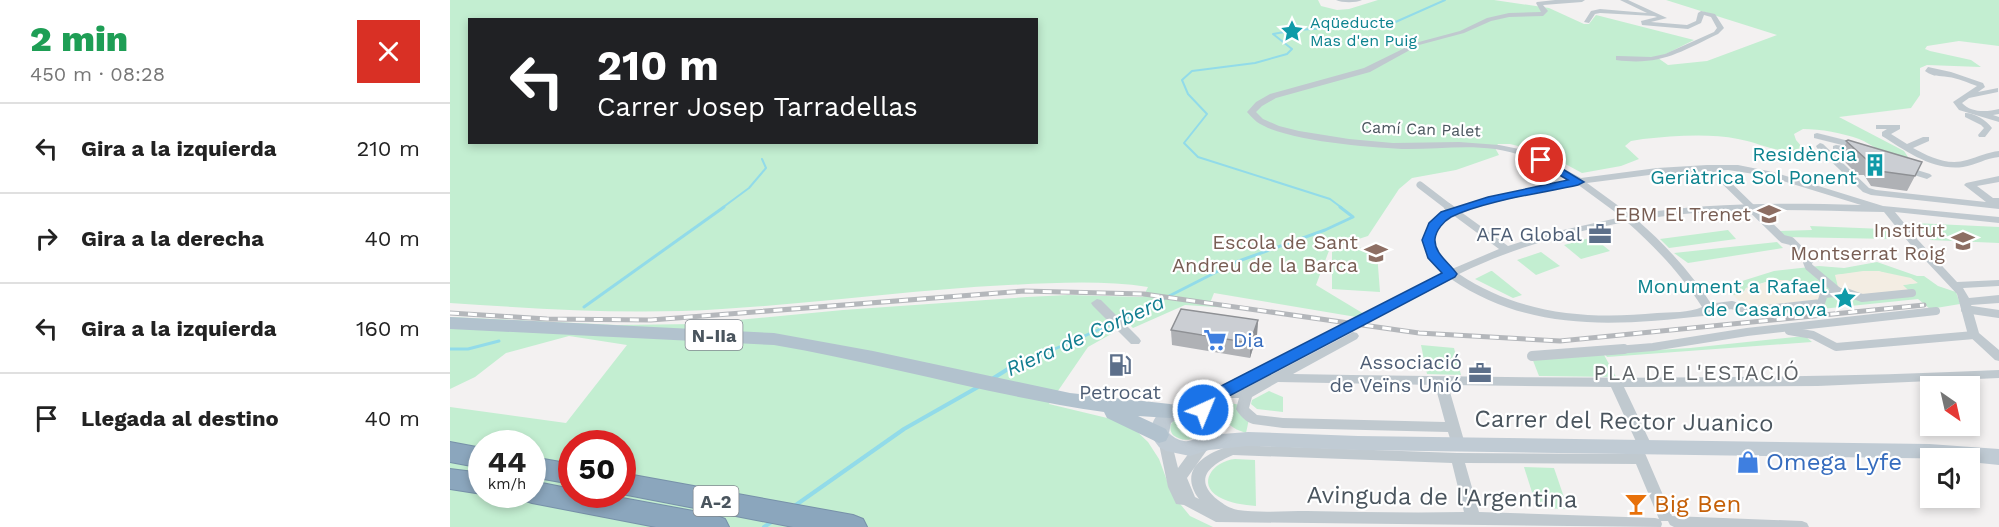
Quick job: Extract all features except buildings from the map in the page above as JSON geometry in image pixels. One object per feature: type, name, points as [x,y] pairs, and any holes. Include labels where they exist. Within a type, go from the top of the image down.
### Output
[{"type":"highway","points":[[450,452],[468,455]]},
{"type":"highway","points":[[450,478],[468,481]]},
{"type":"highway","name":"A-2","points":[[636,486],[853,527]]},
{"type":"highway","name":"A-2","points":[[546,495],[715,527]]},
{"type":"main road","name":"N-IIa","points":[[450,323],[774,339],[825,346],[1094,405],[1206,414]]},
{"type":"main road","name":"N-IIa","points":[[1094,405],[1133,420],[1181,449],[1204,444]]},
{"type":"main road","points":[[1163,440],[1161,420],[1170,411]]},
{"type":"main road","name":"Carrer del Rector Juanico","points":[[1206,414],[1248,439]]},
{"type":"main road","points":[[1204,444],[1214,433],[1206,414]]},
{"type":"main road","name":"Carrer del Rector Juanico","points":[[1204,444],[1248,439],[1456,443],[1640,451],[1965,453],[1999,457]]},
{"type":"street","points":[[1339,0],[1359,0]]},
{"type":"street","name":"Camí Can Palet","points":[[1578,182],[1541,160],[1505,148],[1476,145],[1388,145],[1315,136],[1266,125],[1256,119],[1251,112],[1273,96],[1367,70],[1417,44],[1462,32],[1498,16],[1543,14],[1545,11],[1539,3],[1582,0]]},
{"type":"street","points":[[1619,58],[1651,59],[1667,56],[1716,33],[1720,28],[1713,15],[1701,13],[1699,22],[1688,27],[1642,23],[1664,18],[1623,0]]},
{"type":"street","points":[[1587,22],[1593,12],[1600,11],[1658,15]]},
{"type":"street","points":[[1933,74],[1948,74],[1980,85],[1981,87],[1957,102],[1962,108]]},
{"type":"street","points":[[1967,95],[1995,90]]},
{"type":"street","points":[[1982,135],[1987,132],[1988,128],[1984,123],[1956,108],[1999,120]]},
{"type":"street","points":[[1985,115],[1999,111]]},
{"type":"street","points":[[1879,127],[1897,127],[1884,134],[1935,162],[1963,164],[1999,154]]},
{"type":"street","points":[[1817,136],[1869,154],[1820,146],[1866,190],[1874,193],[1997,204]]},
{"type":"street","points":[[1907,147],[1926,139]]},
{"type":"street","points":[[1890,165],[1927,176]]},
{"type":"street","points":[[1912,293],[1862,298],[1839,292],[1824,294],[1821,303],[1748,310],[1732,306],[1708,308],[1703,312],[1606,321],[1565,318],[1527,310],[1493,298],[1450,274],[1434,258],[1428,240],[1434,225],[1454,212],[1510,195],[1578,182],[1679,169],[1740,168],[1766,173],[1839,197],[1885,209],[1962,293],[1974,335],[1999,357]]},
{"type":"street","points":[[1715,172],[1783,239],[1791,241],[1810,260],[1807,262],[1809,267],[1839,292]]},
{"type":"street","points":[[1997,204],[1969,185],[1999,179]]},
{"type":"street","points":[[1578,182],[1628,218],[1682,272],[1708,308]]},
{"type":"street","points":[[1420,185],[1506,250]]},
{"type":"street","points":[[1839,197],[1853,203],[1851,207]]},
{"type":"street","points":[[1219,395],[1246,394],[1349,332],[1366,318],[1450,274],[1506,250],[1572,230],[1628,218],[1749,206],[1851,207],[1999,220]]},
{"type":"street","points":[[1955,285],[1994,284],[1999,291]]},
{"type":"street","points":[[1964,305],[1999,299]]},
{"type":"street","points":[[1097,303],[1135,341]]},
{"type":"street","points":[[1964,305],[1999,314]]},
{"type":"street","points":[[1532,356],[1653,347],[1747,332],[1936,311]]},
{"type":"street","points":[[1747,332],[1791,331],[1813,334],[1836,347],[1974,335]]},
{"type":"street","points":[[1206,414],[1219,395],[1349,332]]},
{"type":"street","points":[[1276,378],[1616,384],[1886,380],[1999,374]]},
{"type":"street","points":[[1440,380],[1473,518]]},
{"type":"street","points":[[1616,384],[1666,523]]},
{"type":"street","name":"Carrer del Rector Juanico","points":[[1246,394],[1242,409],[1253,420],[1456,443]]},
{"type":"street","name":"Avinguda de l'Argentina","points":[[1163,440],[1173,466],[1174,485],[1184,505],[1211,521],[1225,522],[1230,515]]},
{"type":"street","name":"Carrer del Rector Juanico","points":[[1230,515],[1204,499],[1198,490],[1197,482],[1199,473],[1212,458],[1232,450],[1456,443]]},
{"type":"street","name":"Avinguda de l'Argentina","points":[[1204,444],[1180,478],[1190,501],[1196,507],[1216,516],[1473,518],[1802,527]]},
{"type":"green space","points":[[450,0],[1318,0],[1321,6],[1337,10],[1349,9],[1378,0],[1494,0],[1549,8],[1584,24],[1589,24],[1596,15],[1694,40],[1658,58],[1668,65],[1707,61],[1777,35],[1666,0],[1999,0],[1999,46],[1959,41],[1927,46],[1925,49],[1971,60],[1981,67],[1927,65],[1920,68],[1920,95],[1911,108],[1839,117],[1904,151],[1908,157],[1889,155],[1859,139],[1846,135],[1803,129],[1794,134],[1802,147],[1798,152],[1782,151],[1746,141],[1715,136],[1678,136],[1631,141],[1625,146],[1639,159],[1621,166],[1582,173],[1543,152],[1510,144],[1498,144],[1495,148],[1499,155],[1456,170],[1412,178],[1399,189],[1368,236],[1330,248],[1316,285],[1374,320],[1214,293],[1210,303],[1245,309],[1185,305],[1133,328],[1128,323],[1112,330],[1113,333],[1088,347],[1049,404],[1128,423],[1148,442],[1159,459],[1172,494],[1190,516],[1213,527],[450,527],[450,407],[566,423],[627,345],[569,336],[506,353],[475,377],[450,389],[450,317],[617,325],[696,324],[843,310],[1027,297],[1068,295],[1143,297],[1148,287],[1096,283],[1008,285],[688,311],[586,310],[450,303]]},
{"type":"green space","points":[[1914,223],[1999,227],[1999,243],[1930,240]]},
{"type":"green space","points":[[1810,226],[1884,229],[1892,239],[1785,237],[1779,231],[1812,230]]},
{"type":"green space","points":[[1728,230],[1736,239],[1669,248],[1660,239]]},
{"type":"green space","points":[[1593,237],[1610,251],[1581,259],[1564,245]]},
{"type":"green space","points":[[1777,242],[1783,248],[1688,263],[1674,253]]},
{"type":"green space","points":[[1357,245],[1366,252],[1377,253],[1380,292],[1332,289],[1332,252]]},
{"type":"green space","points":[[1541,252],[1560,266],[1536,275],[1517,260]]},
{"type":"green space","points":[[1877,262],[1917,276],[1924,276],[1938,286],[1956,292],[1960,304],[1930,309],[1918,299],[1753,316],[1746,308],[1823,292],[1786,280],[1769,281],[1746,288],[1742,295],[1733,295],[1729,291],[1738,290],[1739,282],[1774,271],[1819,266],[1844,268]],"holes":[[[1878,271],[1917,283],[1902,285],[1909,291],[1835,275]]]},
{"type":"green space","points":[[1492,271],[1522,295],[1513,298],[1475,279]]},
{"type":"green space","points":[[1805,336],[1812,342],[1607,357],[1604,353],[1690,348]]},
{"type":"green space","points":[[1421,345],[1454,348],[1461,375],[1427,374]]},
{"type":"green space","points":[[1603,353],[1616,377],[1539,376],[1532,358]]},
{"type":"green space","points":[[1269,391],[1283,397],[1283,412],[1257,409],[1251,404],[1252,400]]},
{"type":"green space","points":[[1221,401],[1240,405],[1249,419],[1246,433],[1225,421],[1219,408]]},
{"type":"green space","points":[[1184,415],[1194,415],[1202,421],[1203,429],[1189,440],[1177,438],[1170,428],[1174,420]]},
{"type":"green space","points":[[1235,459],[1255,460],[1256,506],[1223,499],[1212,492],[1209,486],[1208,480],[1214,468]]},
{"type":"green space","points":[[1524,467],[1554,468],[1568,509],[1537,508]]},
{"type":"sand","points":[[1878,271],[1911,278],[1918,283],[1903,285],[1909,291],[1864,296],[1838,287],[1835,275]]},
{"type":"sand","points":[[1774,280],[1786,280],[1823,292],[1818,301],[1746,308],[1733,295],[1744,293],[1746,288]]},
{"type":"waterway","name":"Riera de Corbera","points":[[1342,208],[1330,199],[1198,157],[1184,143],[1207,114],[1188,94],[1182,80],[1192,71],[1255,63],[1287,54],[1292,49],[1273,34],[1296,30],[1391,24],[1445,0]]},
{"type":"waterway","points":[[722,208],[749,188],[766,168],[762,159]]},
{"type":"waterway","points":[[584,307],[724,207]]},
{"type":"waterway","name":"Riera de Corbera","points":[[1120,321],[1236,262],[1325,230],[1353,217],[1340,207]]},
{"type":"waterway","name":"Riera de Corbera","points":[[1050,351],[1114,323]]},
{"type":"waterway","points":[[450,349],[468,349],[499,341]]},
{"type":"waterway","name":"Riera de Corbera","points":[[992,379],[1008,369],[1054,349]]},
{"type":"waterway","name":"Riera de Corbera","points":[[793,507],[904,429],[978,387]]},
{"type":"waterway","name":"Riera de Corbera","points":[[764,527],[773,521]]},
{"type":"railway","points":[[450,313],[547,319],[651,320],[1024,291],[1144,294],[1419,333],[1560,341],[1924,305]]},
{"type":"place","name":"Aqüeducte Mas d'en Puig","points":[[1292,31]]},
{"type":"place","name":"Residència Geriàtrica Sol Ponent","points":[[1875,165]]},
{"type":"place","name":"EBM El Trenet","points":[[1769,214]]},
{"type":"place","name":"AFA Global","points":[[1600,234]]},
{"type":"place","name":"Institut Montserrat Roig","points":[[1963,241]]},
{"type":"place","name":"Escola de Sant Andreu de la Barca","points":[[1376,253]]},
{"type":"place","name":"Monument a Rafael de Casanova","points":[[1845,298]]},
{"type":"place","name":"Dia","points":[[1215,340]]},
{"type":"place","name":"Petrocat","points":[[1120,365]]},
{"type":"place","name":"Associació de Veïns Unió","points":[[1480,373]]},
{"type":"place","name":"Omega Lyfe","points":[[1748,462]]},
{"type":"place","name":"Big Ben","points":[[1636,504]]},
{"type":"district","name":"PLA DE L'ESTACIÓ","points":[[1697,372]]},
{"type":"route","points":[[1203,410],[1210,416],[1216,396],[1221,393],[1450,274],[1434,258],[1428,240],[1434,225],[1446,215],[1519,193],[1578,182],[1541,160]]}]
